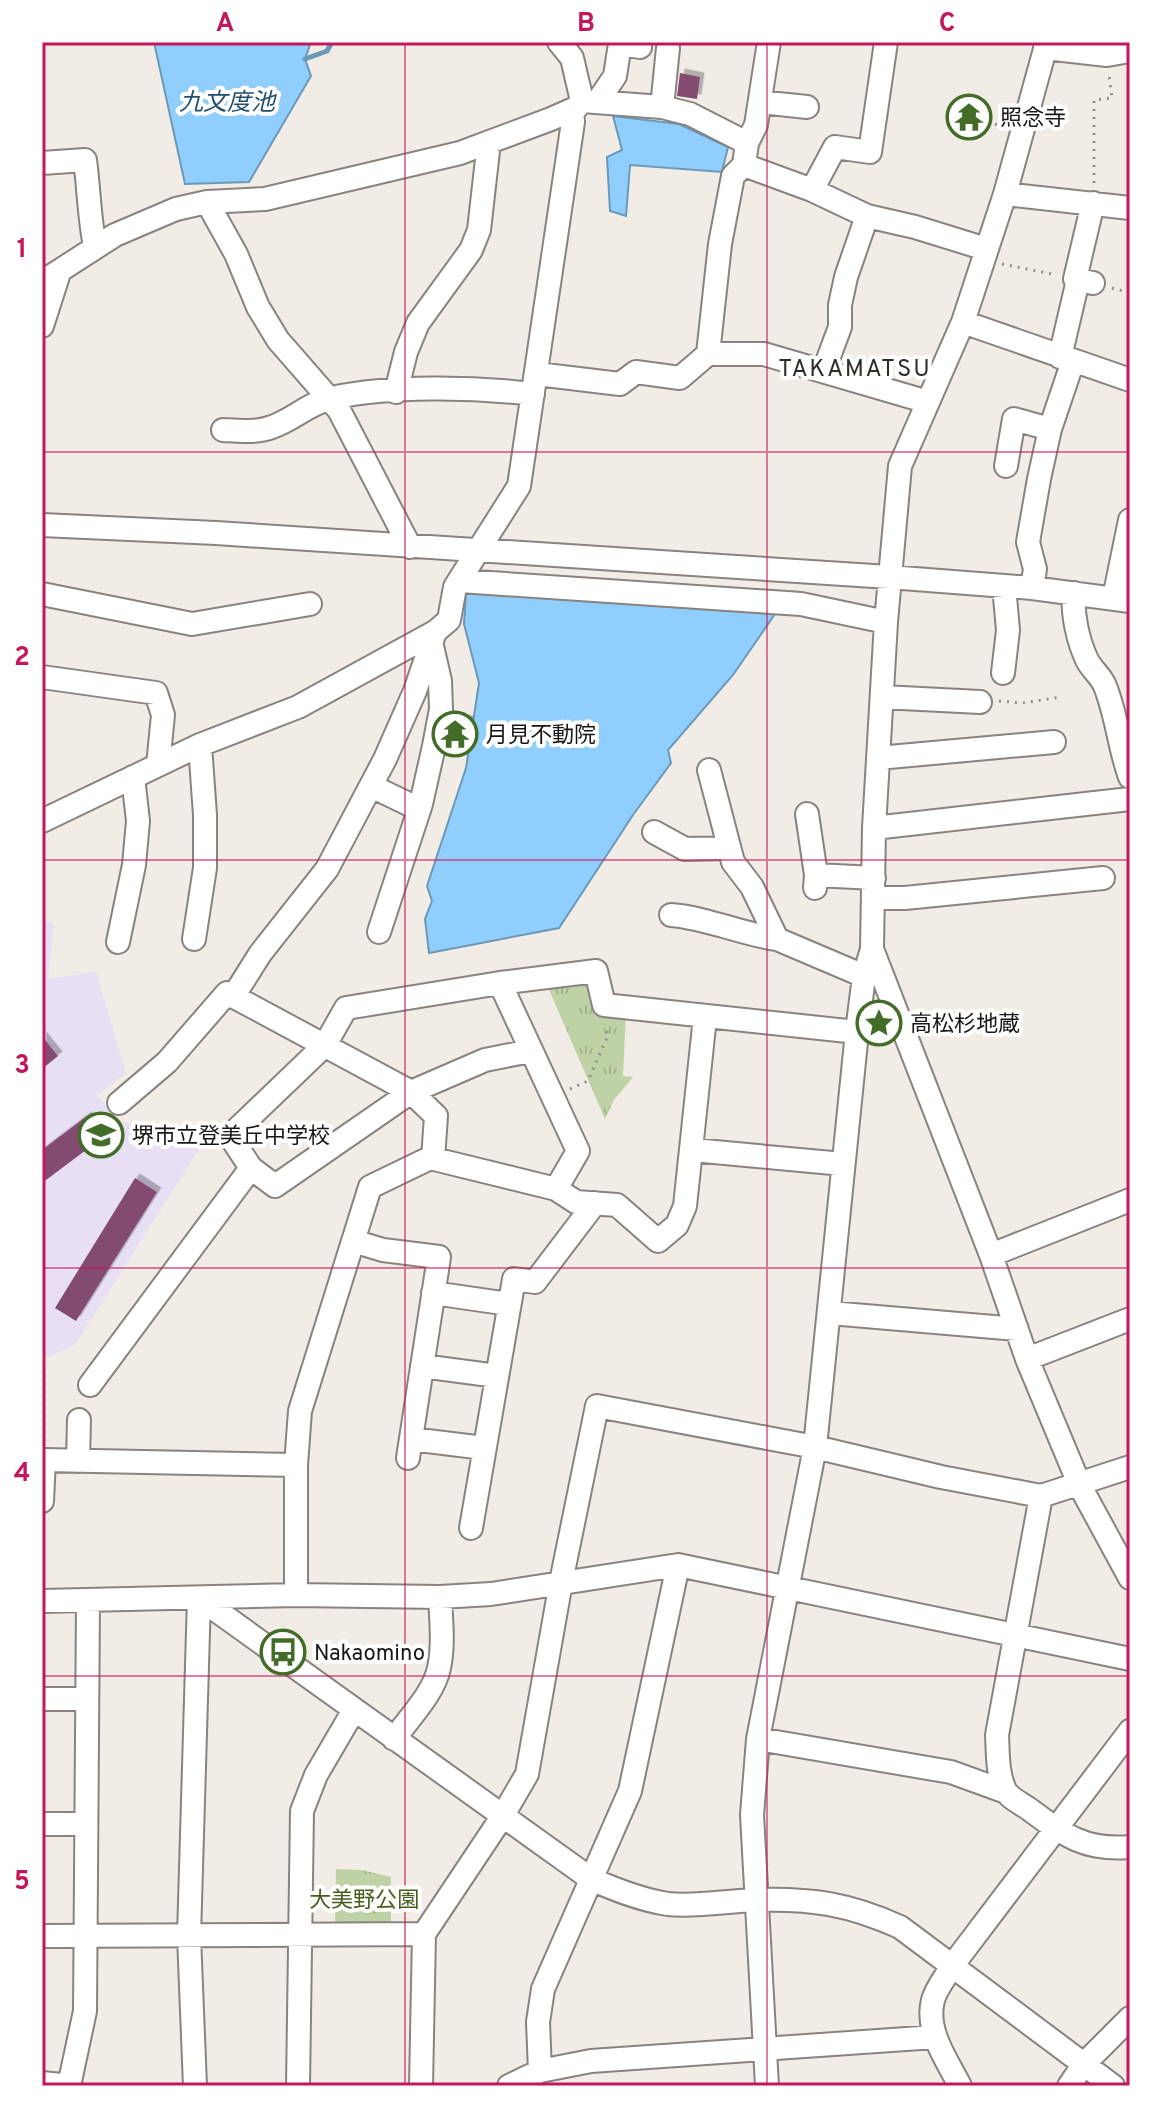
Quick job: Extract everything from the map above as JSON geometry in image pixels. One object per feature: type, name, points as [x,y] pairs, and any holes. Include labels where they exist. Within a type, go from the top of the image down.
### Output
[{"type":"street","points":[[559,42],[572,58],[584,104]]},
{"type":"street","points":[[708,354],[720,244],[733,176],[756,125],[769,42]]},
{"type":"street","points":[[812,190],[835,147],[870,152],[886,42]]},
{"type":"street","points":[[42,821],[200,745],[298,707],[433,638],[449,620],[455,587],[519,486],[573,122],[584,104],[615,76],[620,44],[640,47]]},
{"type":"street","points":[[767,2086],[752,1815],[758,1739],[815,1447],[857,1032],[864,976],[872,949],[878,758],[889,577],[900,466],[963,322],[1005,194],[1046,45],[1107,55],[1130,51]]},
{"type":"street","points":[[662,107],[668,48]]},
{"type":"street","points":[[760,102],[807,107]]},
{"type":"street","points":[[42,326],[50,278],[95,246],[176,209],[207,202],[265,199],[460,153],[584,104],[662,107],[690,114],[745,154],[812,190],[867,216],[915,227],[985,254]]},
{"type":"street","points":[[396,392],[406,352],[418,323],[471,250],[479,230],[489,142]]},
{"type":"street","points":[[42,163],[85,160],[91,203],[88,214],[95,246]]},
{"type":"street","points":[[1005,194],[1130,208]]},
{"type":"street","points":[[207,202],[236,254],[258,307],[278,340],[339,410],[410,547]]},
{"type":"street","points":[[1032,588],[1035,569],[1028,542],[1066,359],[1078,280],[1084,281],[1093,203]]},
{"type":"street","points":[[824,370],[840,327],[840,305],[846,277],[867,216]]},
{"type":"street","points":[[963,322],[1130,380]]},
{"type":"street","points":[[223,430],[251,431],[273,427],[310,406],[329,399],[365,393],[535,384],[620,384],[636,372],[680,378],[708,354],[764,354],[928,402]]},
{"type":"street","points":[[1006,466],[1014,419],[1050,429]]},
{"type":"street","points":[[46,529],[410,547],[889,577],[1032,588],[1122,600],[1130,520]]},
{"type":"street","points":[[801,572],[801,604]]},
{"type":"street","points":[[460,581],[801,604],[886,622]]},
{"type":"street","points":[[1003,673],[1008,630],[1004,586]]},
{"type":"street","points":[[1074,593],[1072,610],[1083,648],[1087,660],[1104,683],[1119,726],[1118,743],[1128,767]]},
{"type":"street","points":[[42,594],[192,624],[310,604]]},
{"type":"street","points":[[233,997],[260,954],[327,869],[371,786],[415,691],[433,638]]},
{"type":"street","points":[[379,932],[419,809],[441,709],[433,638]]},
{"type":"street","points":[[42,677],[156,693],[163,715],[158,765]]},
{"type":"street","points":[[882,697],[980,702]]},
{"type":"street","points":[[878,758],[1012,754],[1054,742]]},
{"type":"street","points":[[194,939],[205,868],[200,745]]},
{"type":"street","points":[[709,770],[733,862],[752,887],[777,939]]},
{"type":"street","points":[[118,942],[134,865],[138,821],[133,777]]},
{"type":"street","points":[[371,786],[419,809]]},
{"type":"street","points":[[874,828],[1130,799]]},
{"type":"street","points":[[804,815],[816,882],[874,888],[905,898],[1002,898],[1093,885]]},
{"type":"street","points":[[654,832],[685,849],[729,848]]},
{"type":"street","points":[[671,915],[699,918],[748,935],[777,939],[864,976]]},
{"type":"street","points":[[872,949],[991,1255],[1027,1359],[1080,1486],[1130,1578]]},
{"type":"street","points":[[530,1051],[485,1060],[411,1092],[275,1186],[251,1168],[230,1136],[325,1045],[346,1008],[596,971],[604,1005],[857,1032]]},
{"type":"street","points":[[500,983],[578,1151],[556,1189]]},
{"type":"street","points":[[119,1103],[167,1062],[227,993],[411,1092],[436,1116],[433,1159]]},
{"type":"street","points":[[296,1595],[296,1465],[300,1411],[370,1187],[430,1158],[556,1189],[576,1202],[617,1205],[658,1241],[677,1225],[685,1206],[705,1017]]},
{"type":"street","points":[[693,1150],[843,1164]]},
{"type":"street","points":[[90,1385],[251,1168]]},
{"type":"street","points":[[991,1255],[1130,1200]]},
{"type":"street","points":[[471,1528],[514,1279],[535,1282],[595,1203]]},
{"type":"street","points":[[353,1241],[383,1250],[439,1257],[410,1449],[484,1448]]},
{"type":"street","points":[[433,1293],[509,1304]]},
{"type":"street","points":[[830,1313],[1017,1329]]},
{"type":"street","points":[[1027,1359],[1130,1319]]},
{"type":"street","points":[[422,1366],[497,1376]]},
{"type":"street","points":[[421,2086],[424,1934],[527,1774],[561,1582],[597,1406],[815,1447],[941,1477],[1041,1496],[1080,1486],[1130,1467]]},
{"type":"street","points":[[78,1461],[79,1420]]},
{"type":"street","points":[[42,1501],[43,1459],[296,1465]]},
{"type":"street","points":[[1006,1792],[998,1764],[997,1735],[1041,1496]]},
{"type":"street","points":[[540,2071],[538,2022],[543,1989],[630,1791],[678,1565]]},
{"type":"street","points":[[42,1601],[296,1595],[440,1597],[491,1594],[678,1565],[1130,1659]]},
{"type":"street","points":[[394,1739],[439,1672],[442,1643],[440,1597]]},
{"type":"street","points":[[199,1598],[591,1879],[642,1899],[672,1904],[755,1900],[831,1903],[863,1911],[900,1927],[1113,2086]]},
{"type":"street","points":[[195,2086],[189,1936],[199,1598]]},
{"type":"street","points":[[42,2083],[70,2086],[85,2011],[88,1601]]},
{"type":"street","points":[[42,1699],[87,1699]]},
{"type":"street","points":[[298,2086],[302,1811],[316,1775],[354,1710]]},
{"type":"street","points":[[960,2086],[935,2037],[931,2018],[933,1998],[952,1966],[1130,1731]]},
{"type":"street","points":[[758,1739],[951,1772],[1006,1792],[1056,1830],[1079,1843],[1109,1849],[1130,1847]]},
{"type":"street","points":[[42,1824],[85,1824]]},
{"type":"street","points":[[42,1936],[424,1934]]},
{"type":"street","points":[[1069,2086],[1083,2065],[1130,2018]]},
{"type":"street","points":[[509,2086],[540,2071],[591,2061],[935,2037]]},
{"type":"path","points":[[1093,203],[1094,100],[1112,98],[1107,55]]},
{"type":"path","points":[[985,254],[1084,281]]},
{"type":"path","points":[[980,702],[1022,703],[1061,697]]},
{"type":"path","points":[[588,1081],[608,1035],[604,1005]]},
{"type":"path","points":[[43,1459],[44,1373]]},
{"type":"shaded area","name":"堺市立登美丘中学校","points":[[42,921],[54,923],[48,979],[96,972],[126,1073],[97,1095],[119,1120],[199,1149],[75,1345],[42,1359]]},
{"type":"green space","points":[[588,980],[626,1013],[623,1076],[633,1077],[614,1100],[605,1119],[547,985]]},
{"type":"green space","name":"大美野公園","points":[[336,1869],[362,1870],[391,1877],[391,1927],[335,1927]]},
{"type":"water","name":"九文度池","points":[[154,42],[311,42],[305,59],[311,76],[249,182],[185,184]]},
{"type":"water","points":[[613,116],[679,124],[728,147],[722,172],[630,165],[626,216],[610,211],[607,157],[622,150]]},
{"type":"water","points":[[466,593],[775,614],[733,675],[668,750],[671,763],[559,928],[429,953],[425,919],[432,901],[427,886],[466,768],[479,683],[464,624]]},
{"type":"building","points":[[680,73],[700,77],[697,99],[677,96]]},
{"type":"building","name":"月見不動院","points":[[454,718],[469,720],[464,752],[448,749]]},
{"type":"building","points":[[42,1036],[58,1056],[42,1069]]},
{"type":"building","points":[[87,1116],[100,1132],[94,1137],[98,1141],[42,1183],[42,1150]]},
{"type":"building","points":[[135,1178],[157,1192],[76,1321],[55,1308]]},
{"type":"waterway","points":[[305,59],[327,51],[332,42]]},
{"type":"place","name":"照念寺","points":[[969,117]]},
{"type":"place","name":"月見不動院","points":[[455,734]]},
{"type":"place","name":"高松杉地蔵","points":[[879,1023]]},
{"type":"place","name":"堺市立登美丘中学校","points":[[101,1135]]},
{"type":"place","name":"Nakaomino","points":[[283,1652]]},
{"type":"district","name":"TAKAMATSU","points":[[855,368]]}]
